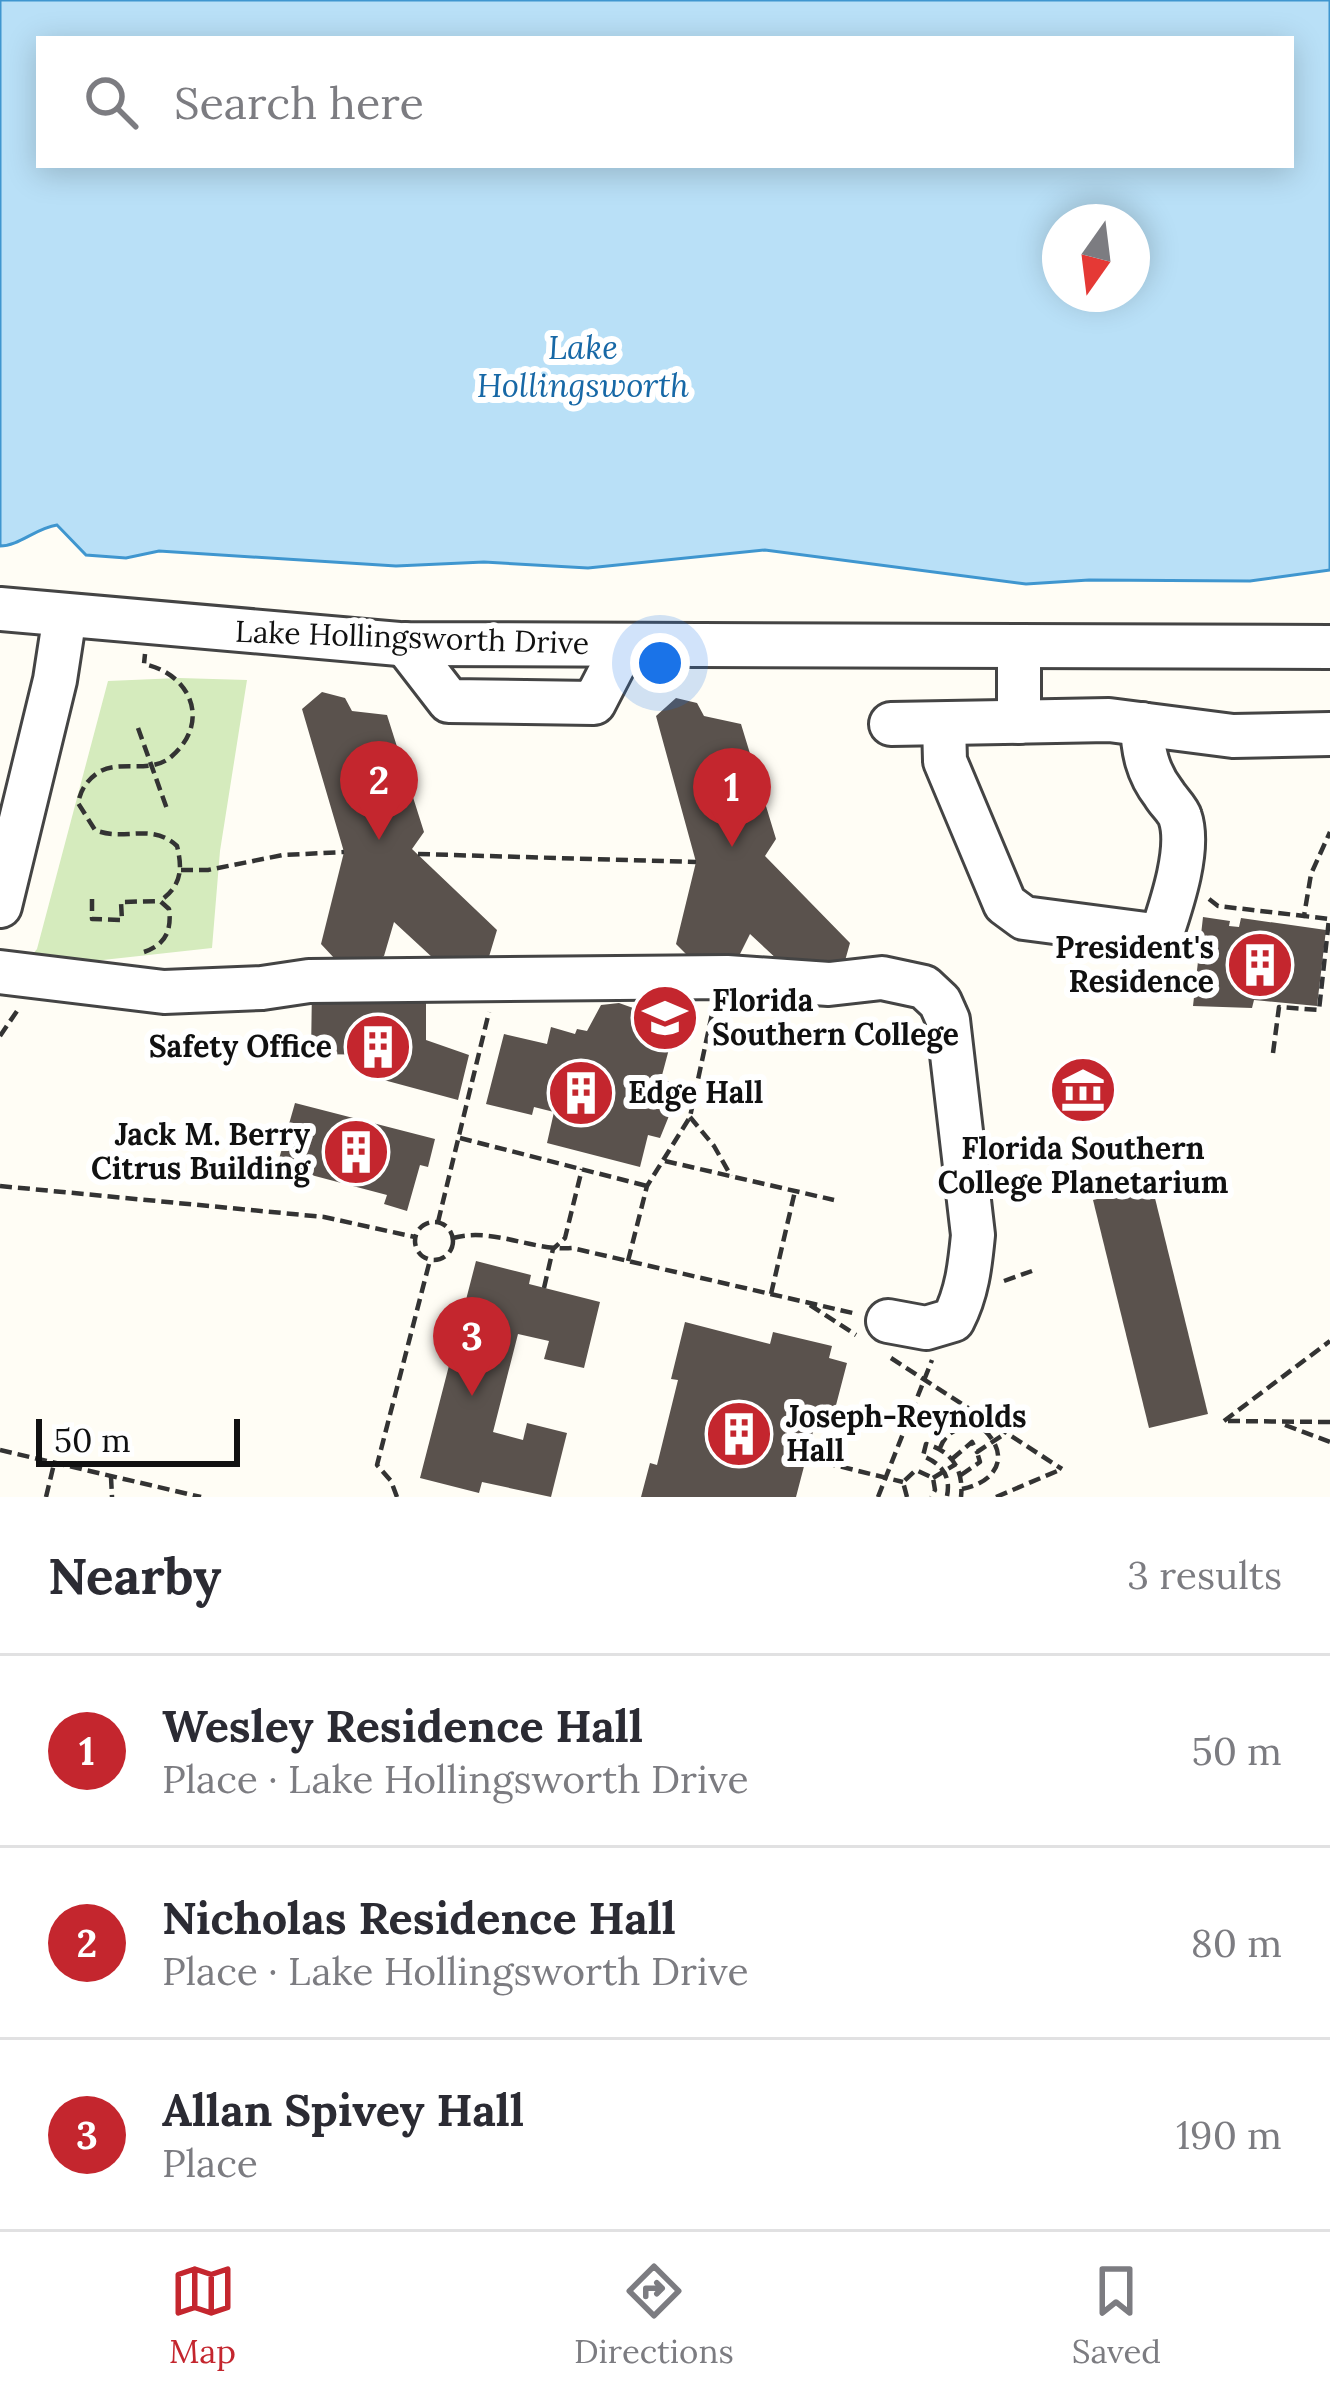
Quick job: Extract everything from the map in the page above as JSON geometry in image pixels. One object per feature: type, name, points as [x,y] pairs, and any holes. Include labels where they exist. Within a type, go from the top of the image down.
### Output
[{"type":"street","name":"Lake Hollingsworth Drive","points":[[0,609],[405,644],[1330,647]]},
{"type":"street","points":[[0,906],[55,680],[65,616]]},
{"type":"street","points":[[405,644],[449,701],[574,703],[594,703],[624,645]]},
{"type":"street","points":[[1018,647],[1019,722]]},
{"type":"street","points":[[891,724],[1109,720],[1232,736],[1330,734]]},
{"type":"street","points":[[944,724],[953,784],[1005,904],[1024,918],[1161,936],[1178,873],[1180,817],[1143,757],[1142,724]]},
{"type":"street","points":[[13,986],[164,992],[309,981],[720,977],[829,984],[882,978],[924,987],[940,1002],[948,1020],[973,1235],[964,1300],[953,1321],[879,1339]]},
{"type":"path","points":[[92,899],[92,919],[122,920],[121,902],[160,901],[175,888],[182,870],[172,840],[148,831],[120,836],[95,830],[78,802],[85,784],[101,771],[166,761],[183,743],[191,706],[179,678],[144,664],[145,655]]},
{"type":"path","points":[[138,728],[166,809]]},
{"type":"path","points":[[1304,916],[1311,874],[1330,832]]},
{"type":"path","points":[[182,870],[283,855],[344,852]]},
{"type":"path","points":[[418,854],[696,862]]},
{"type":"path","points":[[1178,873],[1198,880],[1218,906],[1328,919],[1319,1010],[1279,1007],[1273,1053]]},
{"type":"path","points":[[128,955],[154,949],[166,937],[171,927],[169,909],[160,901]]},
{"type":"path","points":[[438,1222],[498,977]]},
{"type":"path","points":[[628,1261],[647,1186],[690,1117],[720,977]]},
{"type":"path","points":[[0,1036],[13,986]]},
{"type":"path","points":[[690,1117],[731,1176]]},
{"type":"path","points":[[459,1138],[647,1186]]},
{"type":"path","points":[[663,1161],[835,1200]]},
{"type":"path","points":[[544,1288],[554,1249],[565,1238],[582,1169]]},
{"type":"path","points":[[0,1186],[324,1217],[415,1237]]},
{"type":"path","points":[[771,1294],[795,1191]]},
{"type":"path","points":[[438,1222],[450,1231],[453,1245],[444,1258],[430,1260],[418,1251],[415,1237],[424,1225],[438,1222]]},
{"type":"path","points":[[453,1238],[473,1232],[554,1249],[572,1248],[806,1303],[879,1339],[924,1379],[1062,1469],[997,1497]]},
{"type":"path","points":[[398,1497],[376,1465],[430,1260]]},
{"type":"path","points":[[806,1303],[879,1339]]},
{"type":"path","points":[[878,1497],[947,1322]]},
{"type":"path","points":[[1330,1341],[1224,1421],[1330,1422]]},
{"type":"path","points":[[1280,1424],[1330,1442]]},
{"type":"path","points":[[932,1478],[933,1495],[948,1497],[944,1471],[923,1456],[926,1444],[940,1448],[954,1462],[961,1474],[962,1493],[992,1476],[998,1455],[994,1441],[982,1428],[963,1427],[948,1435],[940,1448]]},
{"type":"path","points":[[977,1452],[1006,1433]]},
{"type":"path","points":[[932,1478],[972,1442],[980,1462],[961,1474]]},
{"type":"path","points":[[0,1450],[201,1497]]},
{"type":"path","points":[[806,1458],[903,1483]]},
{"type":"path","points":[[46,1497],[54,1464]]},
{"type":"path","points":[[903,1483],[916,1470],[932,1478]]},
{"type":"path","points":[[111,1477],[112,1497]]},
{"type":"path","points":[[903,1483],[907,1497]]},
{"type":"green space","points":[[247,680],[220,851],[212,948],[21,969],[37,949],[108,681]]},
{"type":"water","name":"Lake Hollingsworth","points":[[0,0],[1330,0],[1330,570],[1250,581],[1026,584],[765,550],[588,568],[484,562],[396,566],[159,551],[126,558],[86,555],[57,525],[0,546]]},
{"type":"building","points":[[322,692],[345,698],[352,711],[387,715],[424,832],[412,849],[497,930],[485,970],[446,970],[394,922],[384,956],[349,974],[321,944],[344,852],[302,709]]},
{"type":"building","points":[[676,698],[697,703],[704,716],[741,724],[776,839],[765,856],[850,943],[839,982],[794,975],[750,934],[739,956],[706,974],[676,944],[696,862],[656,716]]},
{"type":"building","name":"President's Residence","points":[[1203,917],[1230,921],[1229,926],[1239,927],[1241,918],[1326,930],[1317,1006],[1254,1000],[1252,1008],[1193,1006]]},
{"type":"building","name":"Safety Office","points":[[312,988],[426,991],[426,1040],[469,1055],[458,1100],[380,1079],[386,1055],[311,1054]]},
{"type":"building","name":"Edge Hall","points":[[619,1003],[650,1014],[657,1030],[655,1046],[669,1049],[661,1079],[675,1083],[660,1138],[648,1135],[640,1167],[547,1143],[554,1112],[534,1107],[532,1115],[486,1104],[504,1034],[547,1044],[551,1027],[575,1034],[577,1029],[587,1031],[601,1005]]},
{"type":"building","name":"Florida Southern College Planetarium","points":[[1083,1068],[1098,1074],[1104,1089],[1098,1104],[1083,1110],[1068,1104],[1062,1089],[1068,1074]]},
{"type":"building","name":"Jack M. Berry Citrus Building","points":[[295,1103],[435,1139],[428,1167],[420,1165],[407,1211],[384,1204],[387,1195],[277,1166]]},
{"type":"building","points":[[1152,1186],[1208,1414],[1149,1428],[1093,1200]]},
{"type":"building","points":[[476,1261],[531,1275],[529,1284],[600,1302],[584,1368],[544,1359],[549,1341],[518,1334],[493,1432],[523,1440],[527,1423],[567,1433],[551,1497],[482,1482],[479,1493],[420,1478]]},
{"type":"building","name":"Joseph-Reynolds Hall","points":[[685,1322],[770,1344],[773,1332],[832,1346],[829,1358],[847,1363],[835,1409],[820,1405],[796,1497],[641,1497],[650,1463],[657,1465],[678,1380],[671,1379]]},
{"type":"place","name":"Nicholas Residence Hall","points":[[379,840]]},
{"type":"place","name":"Wesley Residence Hall","points":[[732,847]]},
{"type":"place","name":"President's Residence","points":[[1260,965]]},
{"type":"place","name":"Florida Southern College","points":[[665,1018]]},
{"type":"place","name":"Safety Office","points":[[378,1047]]},
{"type":"place","name":"Florida Southern College Planetarium","points":[[1083,1090]]},
{"type":"place","name":"Edge Hall","points":[[581,1093]]},
{"type":"place","name":"Jack M. Berry Citrus Building","points":[[356,1152]]},
{"type":"place","name":"Allan Spivey Hall","points":[[472,1396]]},
{"type":"place","name":"Joseph-Reynolds Hall","points":[[739,1434]]}]
